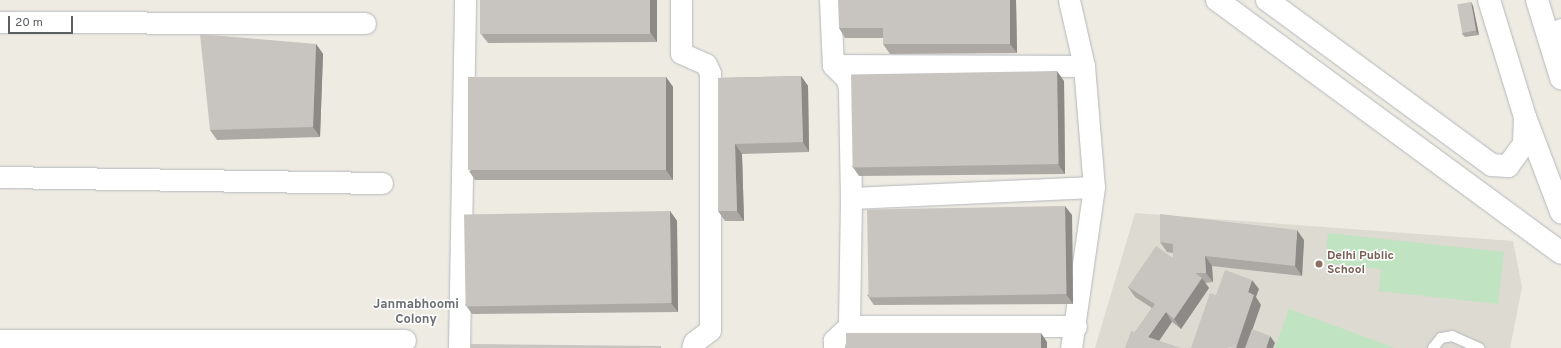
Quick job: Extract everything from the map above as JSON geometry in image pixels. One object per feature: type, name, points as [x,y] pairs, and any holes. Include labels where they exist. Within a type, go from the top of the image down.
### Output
[{"type":"main road","points":[[1217,0],[1561,253]]},
{"type":"main road","points":[[1267,0],[1492,165],[1508,166],[1524,144],[1525,117]]},
{"type":"main road","points":[[1489,0],[1525,117],[1561,212]]},
{"type":"main road","points":[[1537,0],[1554,32],[1561,78]]},
{"type":"street","points":[[459,348],[465,0]]},
{"type":"street","points":[[680,0],[681,53],[706,64],[710,74],[710,330],[694,342],[692,348]]},
{"type":"street","points":[[830,0],[833,65],[846,78],[849,87],[851,198],[849,326]]},
{"type":"street","points":[[1069,0],[1084,66],[1094,187],[1076,326],[1071,348]]},
{"type":"street","points":[[0,22],[365,23]]},
{"type":"street","points":[[833,65],[1084,66]]},
{"type":"street","points":[[0,177],[382,183]]},
{"type":"street","points":[[851,198],[1094,187]]},
{"type":"street","points":[[834,348],[834,340],[849,326],[1076,326]]},
{"type":"street","points":[[0,340],[405,340]]},
{"type":"lane","points":[[1433,348],[1441,338],[1452,336],[1479,348]]},
{"type":"shaded area","name":"Delhi Public School","points":[[1135,213],[1513,241],[1522,287],[1510,348],[1095,348]]},
{"type":"green space","points":[[1328,233],[1504,252],[1498,304],[1379,291],[1381,269],[1325,263]]},
{"type":"green space","points":[[1289,309],[1395,348],[1275,348]]},
{"type":"building","points":[[480,0],[650,0],[650,34],[480,34]]},
{"type":"building","points":[[838,0],[1010,0],[1010,44],[883,44],[883,28],[839,28]]},
{"type":"building","points":[[1471,2],[1476,31],[1462,33],[1457,4]]},
{"type":"building","points":[[200,34],[316,44],[313,127],[210,130]]},
{"type":"building","points":[[1057,71],[1059,164],[853,168],[851,75]]},
{"type":"building","points":[[801,76],[803,142],[735,144],[737,211],[718,211],[718,78]]},
{"type":"building","points":[[468,77],[666,77],[666,170],[468,170]]},
{"type":"building","points":[[1065,206],[1067,294],[869,297],[867,209]]},
{"type":"building","points":[[670,211],[672,303],[466,307],[464,215]]},
{"type":"building","points":[[1160,214],[1297,230],[1295,266],[1205,256],[1206,273],[1195,273],[1202,278],[1174,319],[1166,312],[1148,337],[1181,348],[1125,348],[1131,331],[1135,332],[1155,304],[1128,287],[1156,246],[1173,258],[1173,244],[1160,242]]},
{"type":"building","points":[[1225,270],[1252,280],[1248,292],[1254,295],[1236,348],[1191,348],[1210,293],[1216,295]]},
{"type":"building","points":[[1252,329],[1270,336],[1266,348],[1245,348]]},
{"type":"building","points":[[846,333],[1041,333],[1041,348],[846,348]]},
{"type":"building","points":[[470,344],[661,346],[661,348],[470,348]]},
{"type":"place","name":"Delhi Public School","points":[[1319,264]]},
{"type":"district","name":"Janmabhoomi Colony","points":[[416,314]]}]
